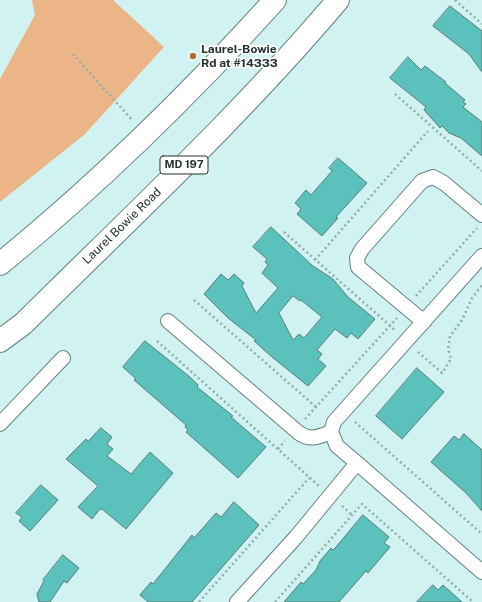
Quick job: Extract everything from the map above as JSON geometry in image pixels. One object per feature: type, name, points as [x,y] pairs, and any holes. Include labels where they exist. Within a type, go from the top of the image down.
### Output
[{"type":"main road","points":[[0,264],[67,208],[216,63],[275,0]]},
{"type":"main road","name":"Laurel Bowie Road","points":[[0,341],[23,324],[198,152],[274,72],[338,0]]},
{"type":"main road","points":[[0,352],[23,324]]},
{"type":"street","points":[[424,322],[358,267],[357,258],[362,249],[422,181],[433,177],[444,183],[482,215]]},
{"type":"street","points":[[482,256],[339,415],[334,422],[331,432],[337,446],[482,572]]},
{"type":"street","points":[[168,321],[306,438],[316,438],[331,432]]},
{"type":"street","points":[[0,424],[63,358]]},
{"type":"street","points":[[237,602],[296,537],[357,462]]},
{"type":"path","points":[[455,0],[482,24]]},
{"type":"path","points":[[74,54],[144,134]]},
{"type":"path","points":[[395,94],[482,171]]},
{"type":"path","points":[[315,260],[428,131]]},
{"type":"path","points":[[295,430],[482,222]]},
{"type":"path","points":[[284,232],[407,340]]},
{"type":"path","points":[[412,357],[417,351],[442,373],[451,359],[448,349],[450,336],[462,320],[472,298],[482,285]]},
{"type":"path","points":[[194,300],[316,408]]},
{"type":"path","points":[[157,341],[352,515]]},
{"type":"path","points":[[360,416],[355,422],[482,534]]},
{"type":"path","points":[[199,602],[310,478]]},
{"type":"path","points":[[275,602],[362,504],[474,602]]},
{"type":"shaded area","points":[[32,0],[113,0],[164,47],[85,134],[0,202],[0,79],[35,15]]},
{"type":"building","points":[[450,6],[482,31],[482,72],[469,54],[433,26]]},
{"type":"building","points":[[408,57],[421,70],[425,66],[446,82],[445,83],[465,100],[463,102],[466,104],[463,107],[482,122],[482,156],[461,138],[449,133],[442,126],[440,128],[424,110],[426,107],[390,78]]},
{"type":"building","points":[[338,158],[367,183],[336,217],[338,218],[322,236],[297,214],[301,209],[295,203],[306,190],[311,195],[332,171],[329,168]]},
{"type":"building","points":[[271,227],[313,266],[333,279],[348,297],[375,319],[358,339],[351,333],[347,338],[335,329],[317,350],[322,354],[318,359],[326,366],[308,386],[272,357],[254,341],[256,340],[228,318],[204,294],[221,274],[228,280],[234,274],[244,283],[242,286],[256,313],[278,288],[262,273],[268,265],[265,262],[267,259],[253,247]],"holes":[[[293,296],[300,301],[301,300],[322,317],[304,338],[299,334],[293,340],[279,313]]]},
{"type":"building","points":[[145,341],[190,377],[198,385],[197,387],[233,416],[231,417],[266,447],[238,478],[186,432],[188,430],[185,427],[186,425],[134,380],[136,379],[123,367]]},
{"type":"building","points":[[417,368],[444,392],[402,439],[376,416]]},
{"type":"building","points":[[101,428],[112,437],[107,444],[113,449],[107,456],[131,474],[150,452],[173,473],[126,529],[102,509],[100,509],[92,519],[78,507],[98,486],[66,459],[86,439],[88,441]]},
{"type":"building","points":[[464,434],[482,450],[482,511],[466,493],[431,462],[454,436],[459,440]]},
{"type":"building","points":[[41,485],[58,500],[30,531],[19,521],[22,517],[16,513]]},
{"type":"building","points":[[234,502],[259,525],[192,602],[148,602],[140,595],[151,582],[153,584],[192,535],[194,538],[216,513],[221,517]]},
{"type":"building","points":[[363,515],[389,537],[384,543],[390,547],[368,573],[366,571],[339,602],[284,602],[301,582],[303,584],[316,570],[320,561],[331,548],[333,550]]},
{"type":"building","points":[[63,555],[79,568],[67,583],[64,581],[50,602],[39,602],[37,594],[44,581],[43,580]]},
{"type":"building","points":[[433,585],[438,590],[443,585],[462,602],[417,602]]},
{"type":"place","name":"Laurel-Bowie Rd at #14333","points":[[193,56]]}]
